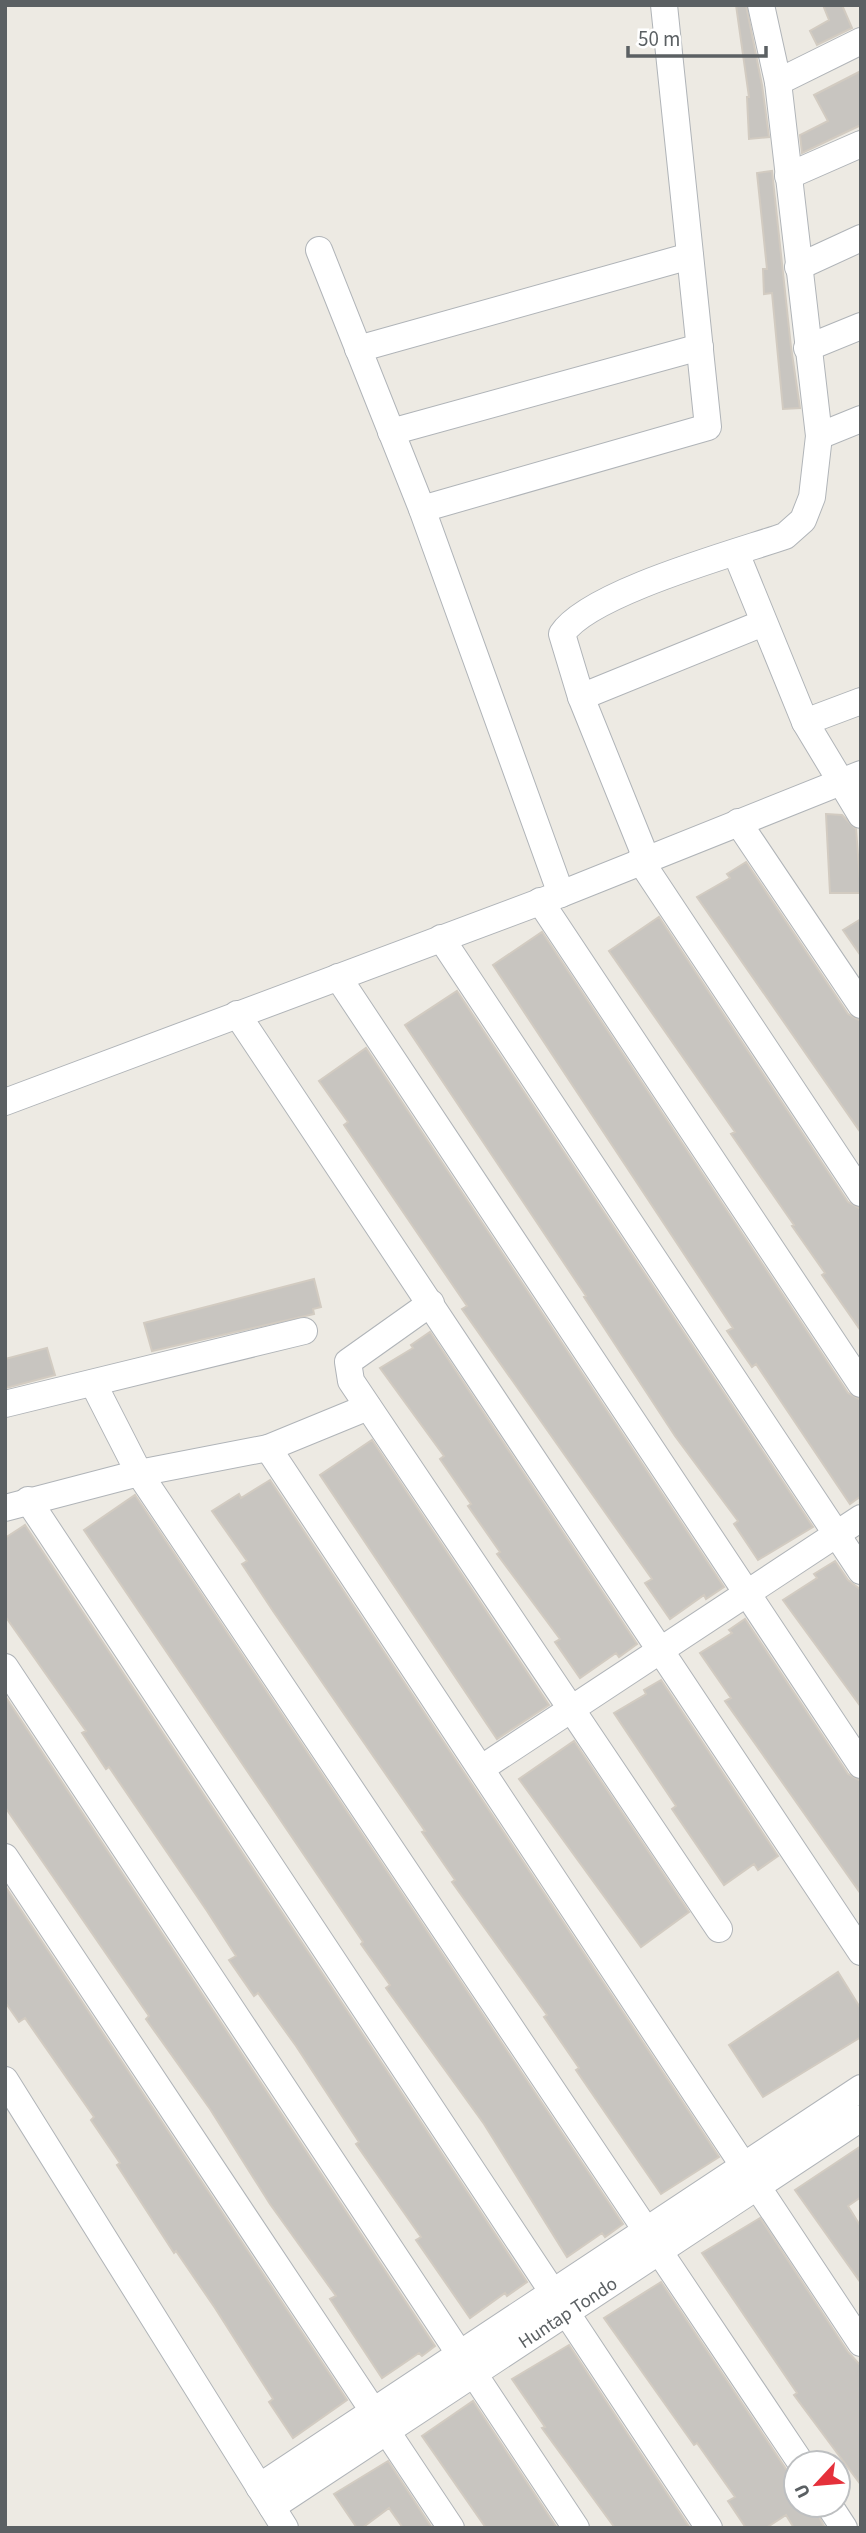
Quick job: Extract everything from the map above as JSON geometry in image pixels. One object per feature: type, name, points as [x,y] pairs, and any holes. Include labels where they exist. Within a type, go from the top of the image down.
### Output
[{"type":"street","points":[[422,509],[708,427],[664,5]]},
{"type":"street","points":[[761,5],[778,82],[807,348],[820,436],[812,498],[803,520],[785,536],[608,597],[573,621],[562,634],[581,697],[643,859],[861,1194]]},
{"type":"street","points":[[778,82],[861,41]]},
{"type":"street","points":[[788,176],[861,144]]},
{"type":"street","points":[[798,267],[861,238]]},
{"type":"street","points":[[319,250],[422,509],[551,897],[861,1384]]},
{"type":"street","points":[[358,349],[690,256]]},
{"type":"street","points":[[807,348],[861,326]]},
{"type":"street","points":[[391,432],[700,347]]},
{"type":"street","points":[[820,436],[861,419]]},
{"type":"street","points":[[736,553],[804,722],[850,778],[861,815]]},
{"type":"street","points":[[581,697],[763,623]]},
{"type":"street","points":[[804,722],[861,701]]},
{"type":"street","points":[[5,1102],[551,897],[850,778]]},
{"type":"street","points":[[738,822],[861,1005]]},
{"type":"street","points":[[441,938],[861,1571]]},
{"type":"street","points":[[338,977],[861,1765]]},
{"type":"street","points":[[237,1014],[861,1952]]},
{"type":"street","points":[[431,1303],[348,1362],[351,1381],[719,1929]]},
{"type":"street","points":[[5,1404],[304,1331]]},
{"type":"street","points":[[93,1383],[139,1473],[792,2449]]},
{"type":"street","points":[[368,1407],[268,1448],[139,1473],[17,1504],[560,2302],[709,2528]]},
{"type":"street","points":[[268,1448],[861,2343]]},
{"type":"street","points":[[482,1768],[861,1518]]},
{"type":"street","points":[[5,1667],[576,2528]]},
{"type":"street","points":[[5,1857],[451,2528]]},
{"type":"street","points":[[5,2080],[272,2507]]},
{"type":"street","points":[[751,2176],[861,2088]]},
{"type":"street","name":"Huntap Tondo","points":[[272,2507],[380,2421],[751,2176],[857,2129]]},
{"type":"building","points":[[736,5],[746,5],[769,137],[749,139],[749,97]]},
{"type":"building","points":[[823,5],[842,5],[852,28],[817,45],[810,31],[829,20]]},
{"type":"building","points":[[861,71],[861,125],[802,153],[800,135],[828,121],[814,95]]},
{"type":"building","points":[[772,171],[800,408],[783,409],[772,293],[764,294],[763,269],[767,269],[757,173]]},
{"type":"building","points":[[826,814],[842,815],[856,829],[861,893],[830,893]]},
{"type":"building","points":[[746,862],[848,1014],[861,1021],[861,1133],[697,897],[730,878],[727,874]]},
{"type":"building","points":[[659,917],[848,1202],[861,1209],[861,1331],[822,1275],[825,1273],[792,1226],[794,1225],[731,1134],[735,1132],[609,951]]},
{"type":"building","points":[[861,919],[861,956],[843,930]]},
{"type":"building","points":[[542,932],[848,1393],[861,1400],[861,1496],[850,1504],[756,1364],[752,1367],[727,1331],[733,1328],[493,965]]},
{"type":"building","points":[[457,991],[813,1527],[758,1560],[734,1524],[738,1521],[675,1436],[584,1297],[586,1296],[405,1025]]},
{"type":"building","points":[[366,1048],[724,1587],[706,1599],[704,1595],[670,1619],[645,1583],[652,1579],[462,1309],[467,1306],[344,1125],[348,1122],[319,1081]]},
{"type":"building","points":[[314,1279],[321,1307],[313,1309],[314,1314],[152,1351],[144,1323]]},
{"type":"building","points":[[430,1332],[637,1644],[619,1657],[616,1653],[580,1678],[555,1642],[560,1639],[497,1554],[500,1552],[440,1459],[444,1456],[380,1368],[413,1348],[411,1345]]},
{"type":"building","points":[[47,1348],[55,1375],[6,1388],[5,1359]]},
{"type":"building","points":[[372,1440],[549,1705],[497,1739],[320,1475]]},
{"type":"building","points":[[270,1480],[719,2157],[661,2194],[576,2070],[579,2068],[544,2017],[547,2015],[452,1882],[455,1880],[422,1832],[425,1831],[242,1564],[247,1561],[212,1511],[239,1494],[241,1498]]},
{"type":"building","points":[[135,1495],[623,2224],[605,2237],[602,2233],[567,2257],[484,2124],[386,1988],[390,1985],[361,1944],[363,1942],[84,1530]]},
{"type":"building","points":[[25,1525],[527,2282],[507,2296],[505,2293],[470,2318],[416,2240],[421,2237],[356,2144],[359,2142],[296,2046],[258,1993],[254,1996],[229,1960],[236,1956],[207,1911],[109,1767],[106,1769],[82,1733],[86,1731],[5,1616],[5,1538]]},
{"type":"building","points":[[835,1561],[848,1580],[861,1590],[861,1707],[783,1600],[817,1578],[814,1574]]},
{"type":"building","points":[[745,1619],[848,1774],[861,1781],[861,1894],[725,1701],[731,1698],[700,1653],[732,1633],[729,1630]]},
{"type":"building","points":[[661,1680],[778,1856],[758,1870],[754,1864],[724,1885],[672,1809],[676,1806],[614,1713],[646,1694],[644,1690]]},
{"type":"building","points":[[5,1696],[435,2346],[422,2356],[419,2353],[382,2378],[330,2299],[336,2296],[270,2204],[210,2109],[146,2019],[149,2016],[5,1807]]},
{"type":"building","points":[[574,1741],[689,1912],[641,1947],[519,1779]]},
{"type":"building","points":[[5,1886],[347,2400],[293,2438],[269,2402],[273,2399],[215,2308],[176,2251],[174,2253],[117,2165],[120,2163],[91,2120],[94,2117],[25,2018],[19,2022],[5,2002]]},
{"type":"building","points":[[838,1972],[861,2009],[861,2037],[763,2097],[729,2045]]},
{"type":"building","points":[[861,2146],[861,2197],[848,2206],[861,2227],[861,2283],[795,2190]]},
{"type":"building","points":[[760,2218],[848,2352],[861,2366],[861,2485],[852,2473],[852,2449],[834,2449],[794,2395],[797,2393],[702,2253]]},
{"type":"building","points":[[661,2282],[782,2463],[782,2518],[766,2528],[746,2528],[728,2501],[735,2497],[697,2443],[694,2445],[604,2318]]},
{"type":"building","points":[[569,2345],[690,2528],[615,2528],[542,2428],[545,2427],[512,2379]]},
{"type":"building","points":[[473,2401],[557,2528],[486,2528],[422,2436]]},
{"type":"building","points":[[388,2461],[432,2528],[403,2528],[389,2508],[362,2528],[357,2528],[334,2494]]},
{"type":"building","points":[[788,2519],[820,2519],[825,2528],[794,2528]]}]
